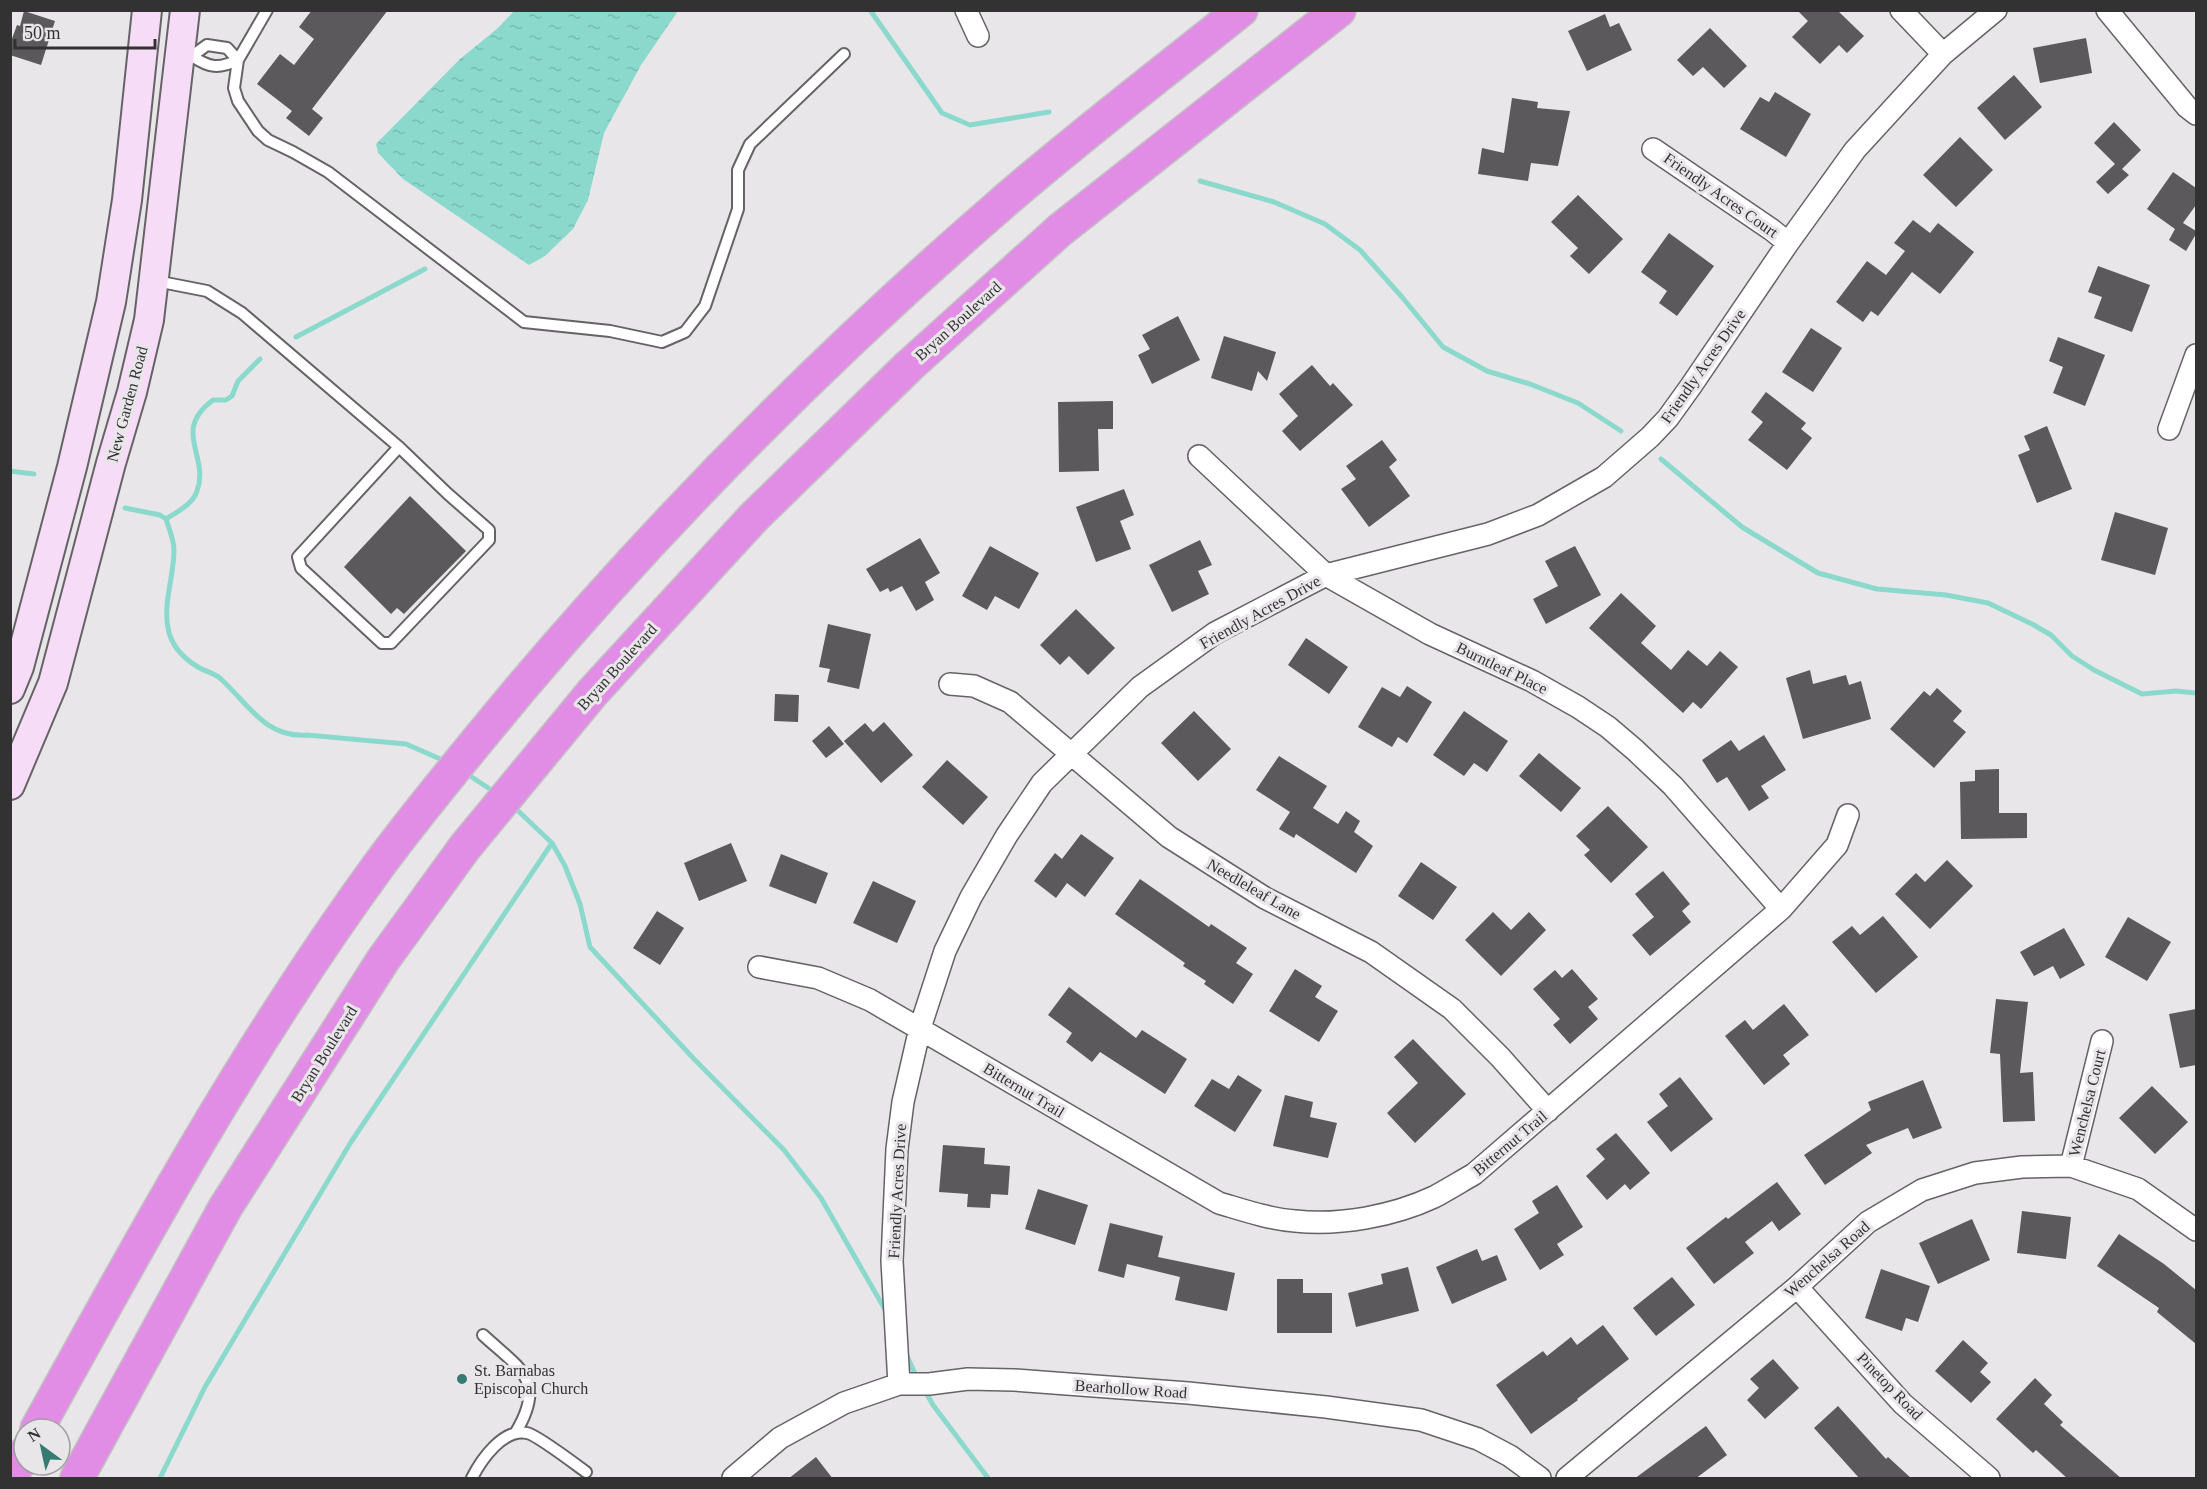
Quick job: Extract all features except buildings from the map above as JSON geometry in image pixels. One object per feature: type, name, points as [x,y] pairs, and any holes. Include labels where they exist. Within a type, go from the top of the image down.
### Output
[{"type":"highway","points":[[45,1417],[204,1130],[310,964],[381,863],[492,723],[583,615],[788,401],[917,279],[1079,138],[1241,10]]},
{"type":"highway","name":"Bryan Boulevard","points":[[77,1479],[225,1208],[383,960],[465,847],[593,692],[753,518],[909,366],[1060,230],[1339,10]]},
{"type":"main road","points":[[10,688],[19,667],[111,302],[127,200],[147,10]]},
{"type":"main road","points":[[158,10],[156,52],[162,58],[170,60],[186,57]]},
{"type":"main road","name":"New Garden Road","points":[[10,785],[53,683],[132,392],[149,320],[167,162],[186,57],[185,10]]},
{"type":"main road","points":[[139,79],[152,81],[158,88],[156,127],[167,162]]},
{"type":"main road","points":[[127,200],[134,220],[128,255],[129,277],[139,282],[153,280]]},
{"type":"street","points":[[966,10],[978,36]]},
{"type":"street","points":[[1901,10],[1943,54]]},
{"type":"street","name":"Friendly Acres Drive","points":[[899,1384],[892,1261],[897,1149],[903,1102],[920,1028],[945,951],[971,897],[1006,835],[1042,783],[1140,687],[1215,633],[1326,575],[1488,534],[1538,515],[1604,477],[1668,418],[1855,150],[1943,54],[1996,10]]},
{"type":"street","points":[[2108,10],[2187,107],[2196,114]]},
{"type":"street","name":"Friendly Acres Court","points":[[1653,149],[1788,243]]},
{"type":"street","points":[[2169,429],[2196,355]]},
{"type":"street","name":"Burntleaf Place","points":[[1199,456],[1326,575],[1430,634],[1532,681],[1608,727],[1673,786],[1781,909]]},
{"type":"street","name":"Needleleaf Lane","points":[[950,684],[974,686],[1010,702],[1169,837],[1265,898],[1371,952],[1452,1010],[1500,1057],[1548,1112]]},
{"type":"street","name":"Bitternut Trail","points":[[759,967],[818,978],[870,1000],[1219,1203],[1293,1221],[1323,1222],[1359,1218],[1397,1210],[1432,1197],[1474,1174],[1781,909],[1836,845],[1848,815]]},
{"type":"street","name":"Wenchelsa Court","points":[[2071,1166],[2102,1041]]},
{"type":"street","name":"Wenchelsa Road","points":[[1568,1479],[1797,1287],[1868,1222],[1922,1190],[1975,1173],[2022,1167],[2071,1166],[2138,1189],[2196,1230]]},
{"type":"street","name":"Pinetop Road","points":[[1797,1287],[1903,1404],[1989,1479]]},
{"type":"street","name":"Bearhollow Road","points":[[733,1479],[780,1438],[844,1403],[899,1384],[929,1384],[968,1379],[1223,1396],[1421,1420],[1478,1439],[1509,1456],[1540,1479]]},
{"type":"lane","points":[[267,10],[238,60],[234,88],[238,101],[258,131],[268,140],[328,172],[524,322],[610,331],[663,342],[685,332],[705,306],[738,209],[738,170],[750,144],[844,54]]},
{"type":"lane","points":[[186,57],[207,45],[227,48],[238,60]]},
{"type":"lane","points":[[186,57],[205,65],[225,66],[238,60]]},
{"type":"lane","points":[[153,280],[207,291],[242,313],[399,447],[489,530],[489,540],[391,643],[382,643],[301,567],[298,556],[399,447]]},
{"type":"lane","points":[[472,1479],[481,1460],[499,1443],[516,1432],[527,1413],[531,1395],[529,1381],[520,1369],[483,1335]]},
{"type":"lane","points":[[516,1432],[529,1433],[586,1472]]},
{"type":"water","points":[[514,11],[678,11],[641,65],[604,133],[588,200],[573,229],[545,256],[529,265],[403,179],[378,153],[376,144],[460,59],[498,28]]},
{"type":"waterway","points":[[870,10],[942,113],[970,125],[1049,112]]},
{"type":"waterway","points":[[1200,181],[1274,202],[1325,224],[1360,250],[1443,347],[1487,371],[1530,384],[1578,403],[1621,431]]},
{"type":"waterway","points":[[296,337],[425,269]]},
{"type":"waterway","points":[[166,519],[188,504],[197,491],[200,478],[193,433],[195,422],[201,411],[213,400],[226,400],[232,396],[238,381],[260,359]]},
{"type":"waterway","points":[[1661,459],[1742,527],[1818,573],[1877,589],[1946,595],[1988,603],[2051,635],[2072,656],[2094,670],[2142,694],[2176,691],[2196,693]]},
{"type":"waterway","points":[[10,471],[34,474]]},
{"type":"waterway","points":[[125,508],[160,515],[166,519],[174,550],[167,619],[175,646],[201,669],[220,678],[269,726],[293,735],[406,744],[445,761]]},
{"type":"waterway","points":[[464,772],[496,793]]},
{"type":"waterway","points":[[513,806],[552,843],[565,866],[580,904],[590,947],[694,1059],[784,1150],[821,1198],[887,1313]]},
{"type":"waterway","points":[[160,1478],[205,1387],[351,1142],[552,843]]},
{"type":"waterway","points":[[906,1354],[917,1378]]},
{"type":"waterway","points":[[924,1389],[933,1405],[988,1478]]},
{"type":"place","name":"St. Barnabas Episcopal Church","points":[[462,1379]]}]
